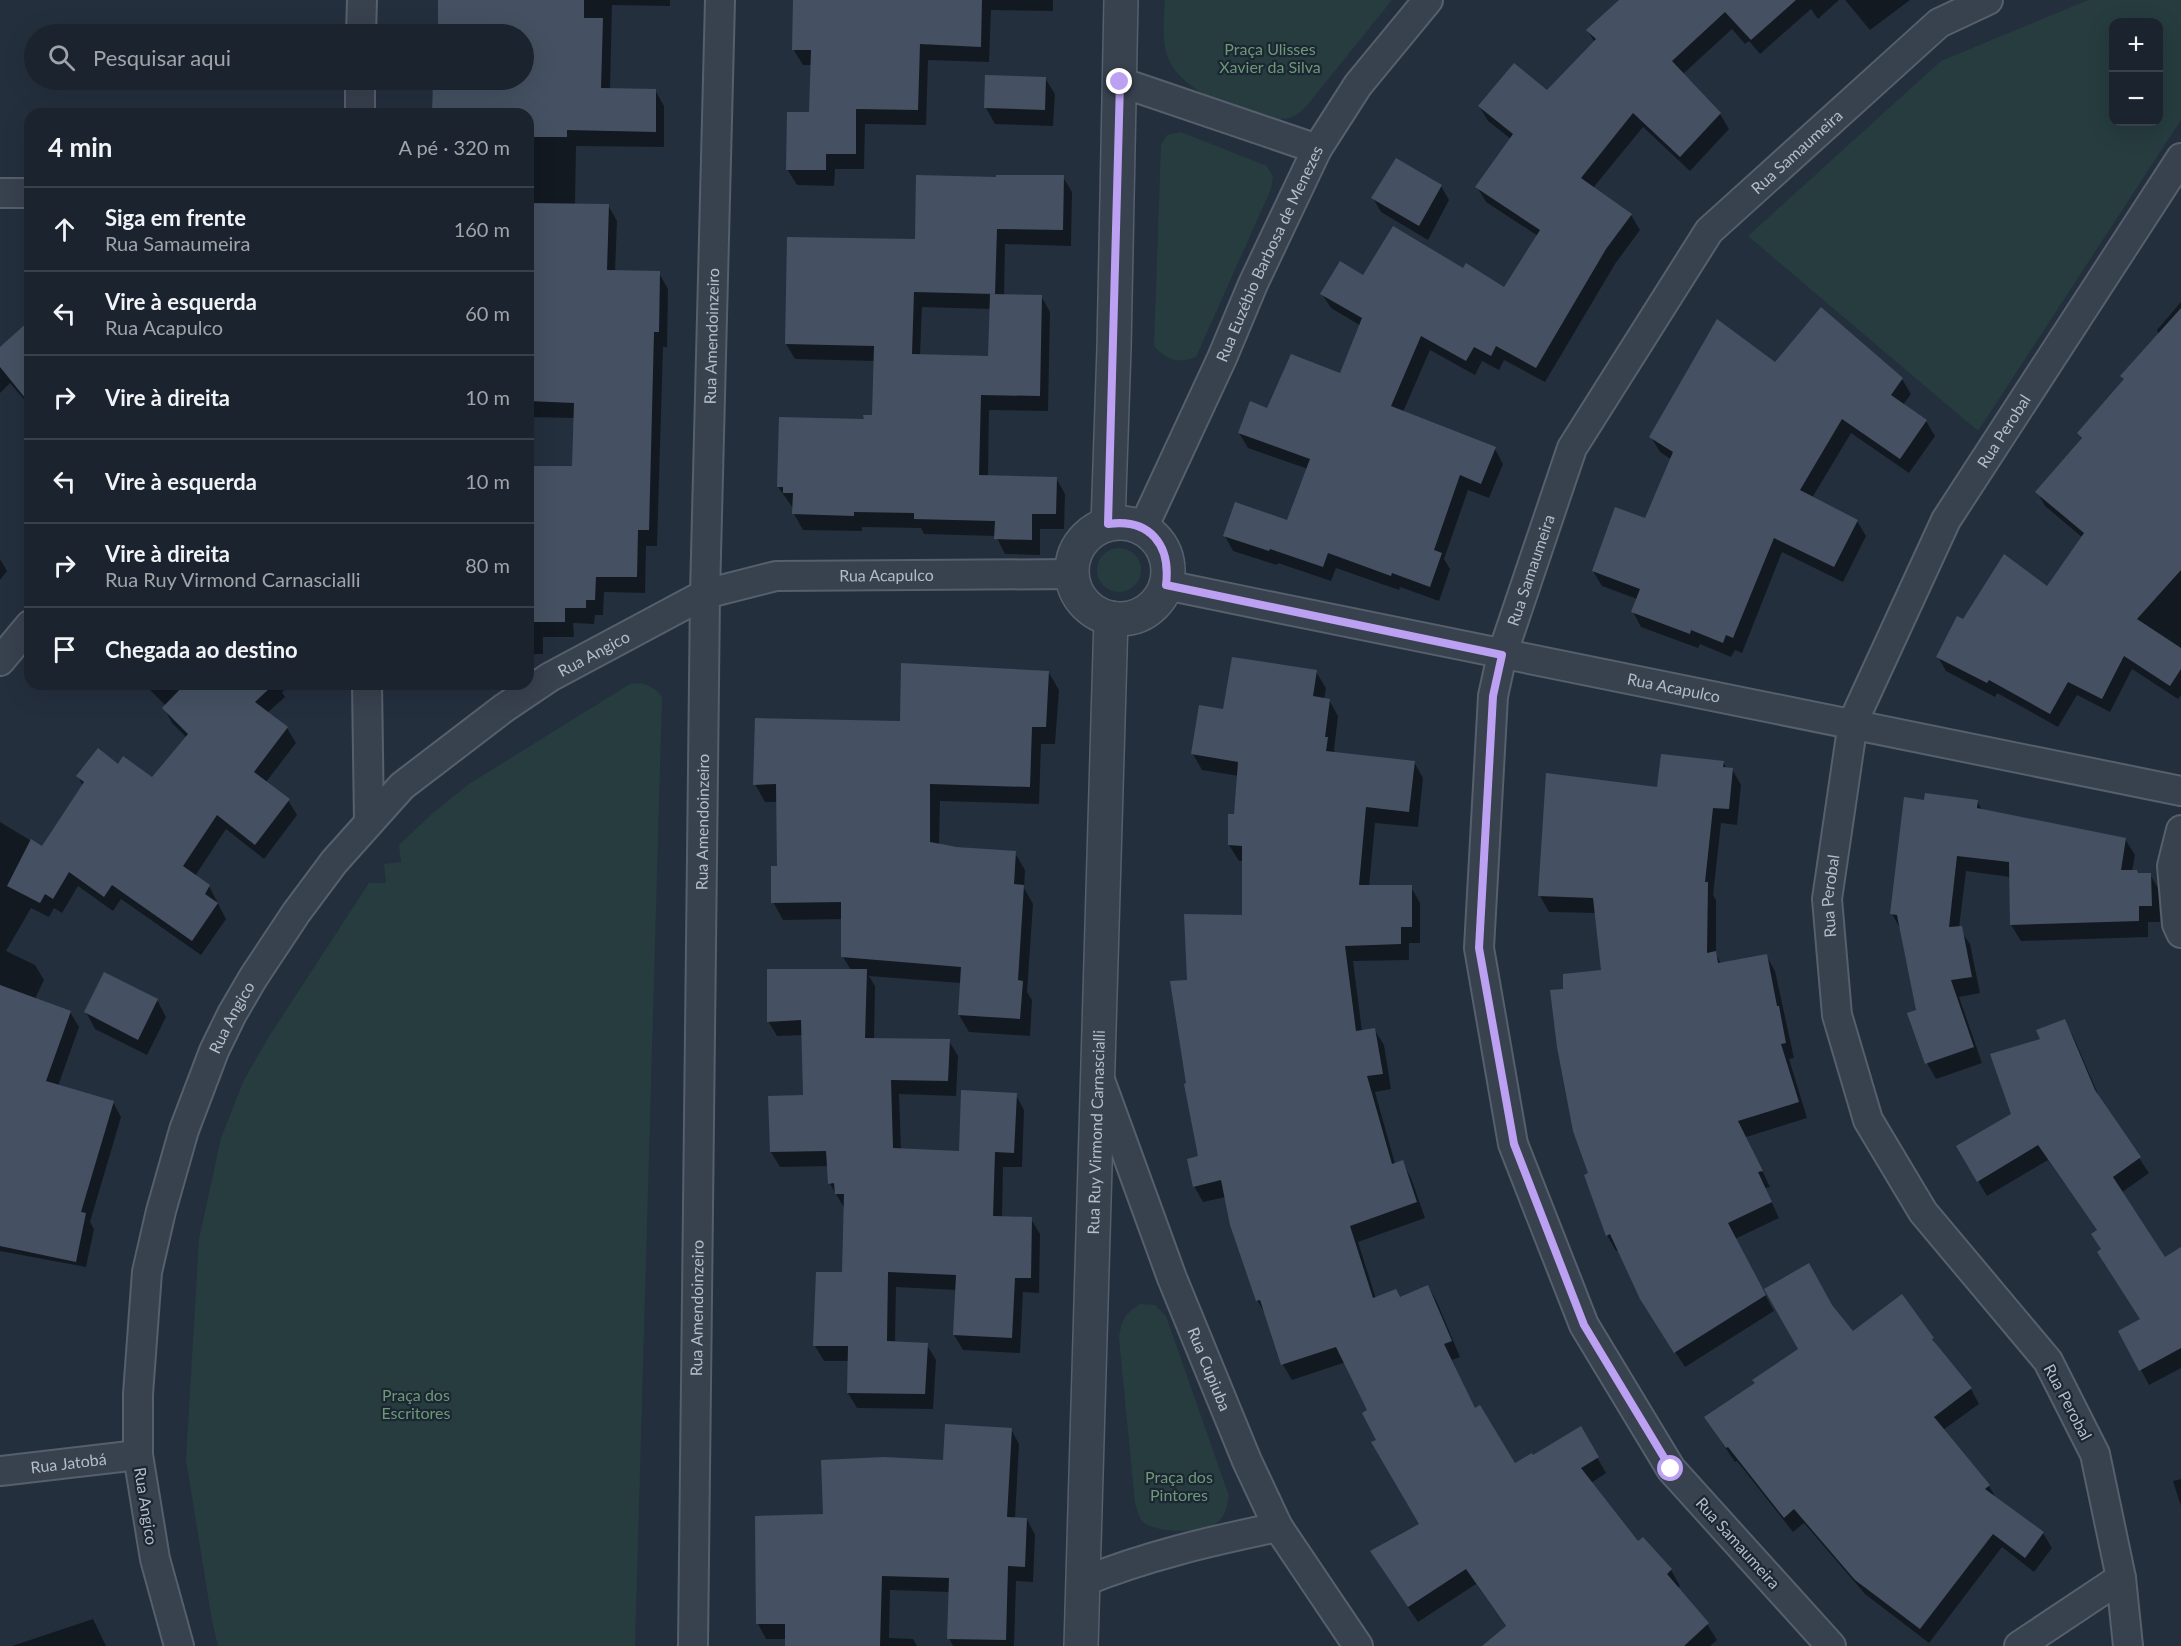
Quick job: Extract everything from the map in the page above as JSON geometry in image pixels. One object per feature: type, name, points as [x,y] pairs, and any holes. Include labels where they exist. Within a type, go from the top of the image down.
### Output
[{"type":"street","points":[[361,24],[362,0]]},
{"type":"street","name":"Rua Amendoinzeiro","points":[[693,1646],[705,594],[720,0]]},
{"type":"street","points":[[1108,524],[1121,0]]},
{"type":"street","name":"Rua Euzébio Barbosa de Menezes","points":[[1143,528],[1222,358],[1253,284],[1317,149],[1358,85],[1428,0]]},
{"type":"street","name":"Rua Samaumeira","points":[[1831,1646],[1671,1469],[1584,1325],[1514,1144],[1479,948],[1493,696],[1502,655],[1572,448],[1708,231],[1940,23],[1988,0]]},
{"type":"street","points":[[1120,82],[1317,149]]},
{"type":"street","points":[[360,90],[360,108]]},
{"type":"street","name":"Rua Perobal","points":[[2128,1646],[2121,1578],[2095,1454],[2048,1360],[1923,1212],[1868,1120],[1837,1015],[1827,899],[1853,722],[1946,520],[2181,158]]},
{"type":"street","points":[[0,193],[24,193]]},
{"type":"street","points":[[1108,524],[1131,524],[1143,528],[1156,538],[1165,552],[1168,568],[1166,585],[1160,597],[1150,608],[1124,619],[1095,613],[1083,603],[1075,590],[1072,574],[1074,557],[1081,542],[1093,531],[1108,524]]},
{"type":"street","name":"Rua Acapulco","points":[[705,594],[776,576],[1072,574]]},
{"type":"street","name":"Rua Acapulco","points":[[1166,585],[1502,655],[1853,722],[2181,791]]},
{"type":"street","name":"Rua Angico","points":[[534,688],[705,594]]},
{"type":"street","name":"Rua Ruy Virmond Carnascialli","points":[[1080,1646],[1111,618]]},
{"type":"street","points":[[0,661],[24,632]]},
{"type":"street","points":[[367,690],[369,821]]},
{"type":"street","name":"Rua Angico","points":[[179,1646],[155,1559],[138,1455],[138,1394],[147,1272],[160,1211],[183,1130],[214,1051],[248,987],[296,913],[334,862],[402,786],[531,690]]},
{"type":"street","points":[[2181,830],[2172,866],[2177,924],[2181,933]]},
{"type":"street","name":"Rua Cupiuba","points":[[1098,1072],[1172,1278],[1247,1461],[1278,1527],[1358,1646]]},
{"type":"street","name":"Rua Jatobá","points":[[0,1471],[138,1455]]},
{"type":"street","points":[[1082,1582],[1125,1565],[1180,1549],[1278,1527]]},
{"type":"street","points":[[2019,1646],[2121,1578]]},
{"type":"green space","name":"Praça Ulisses Xavier da Silva","points":[[1165,0],[1392,0],[1305,108],[1289,118],[1275,119],[1258,117],[1222,104],[1204,95],[1177,72],[1166,53]]},
{"type":"green space","points":[[2088,0],[2181,0],[2181,120],[1978,431],[1748,236],[1941,61]]},
{"type":"green space","points":[[1181,132],[1267,166],[1273,177],[1271,189],[1196,357],[1178,360],[1163,355],[1154,346],[1161,145],[1167,135]]},
{"type":"green space","points":[[1119,548],[1128,549],[1135,554],[1140,561],[1140,579],[1135,586],[1128,591],[1119,592],[1110,591],[1103,586],[1098,579],[1097,570],[1098,561],[1103,554],[1110,549]]},
{"type":"green space","name":"Praça dos Escritores","points":[[639,683],[652,687],[662,697],[635,1646],[218,1646],[186,1460],[199,1239],[221,1138],[244,1080],[268,1038],[369,883],[386,883],[384,864],[401,862],[399,845],[469,784],[630,684]]},
{"type":"green space","name":"Praça dos Pintores","points":[[1140,1304],[1155,1305],[1166,1316],[1229,1496],[1221,1519],[1203,1529],[1180,1531],[1149,1525],[1142,1521],[1135,1504],[1119,1338],[1125,1318]]},
{"type":"building","points":[[438,0],[584,0],[584,18],[603,18],[601,88],[656,89],[656,132],[567,130],[567,137],[534,137],[534,108],[432,108],[433,90],[534,90],[534,24],[438,24]]},
{"type":"building","points":[[793,0],[982,0],[981,47],[920,44],[918,110],[856,109],[856,154],[826,154],[826,170],[786,170],[787,112],[809,112],[811,50],[792,50]]},
{"type":"building","points":[[1619,0],[1796,0],[1751,40],[1725,12],[1672,61],[1721,113],[1680,157],[1633,113],[1581,178],[1632,214],[1606,249],[1536,368],[1496,346],[1491,356],[1474,347],[1466,361],[1421,336],[1391,406],[1496,447],[1481,484],[1460,475],[1434,550],[1442,553],[1430,587],[1392,573],[1391,576],[1328,553],[1323,567],[1223,536],[1235,502],[1287,520],[1310,459],[1238,433],[1250,401],[1267,408],[1291,354],[1340,373],[1362,318],[1320,294],[1340,261],[1363,275],[1393,226],[1463,268],[1466,263],[1504,287],[1540,230],[1475,187],[1513,134],[1478,106],[1514,63],[1547,90],[1596,39],[1586,30]]},
{"type":"building","points":[[985,75],[1046,77],[1045,110],[984,108]]},
{"type":"building","points":[[1396,158],[1442,185],[1419,226],[1371,198]]},
{"type":"building","points":[[916,175],[996,177],[996,175],[1064,175],[1063,230],[997,229],[995,294],[914,292],[912,354],[988,356],[990,294],[1042,295],[1040,396],[981,395],[979,475],[1057,477],[1056,514],[1032,514],[1032,540],[994,539],[995,521],[914,519],[914,513],[854,512],[854,516],[792,514],[793,493],[783,493],[783,487],[777,487],[779,417],[864,419],[863,415],[872,415],[874,346],[785,344],[787,237],[915,239]]},
{"type":"building","points":[[534,203],[609,204],[607,270],[660,271],[659,332],[654,332],[649,530],[638,530],[637,577],[596,577],[595,600],[586,600],[586,608],[565,608],[565,622],[534,622],[534,466],[572,466],[574,403],[534,401]]},
{"type":"building","points":[[1821,307],[1903,378],[1891,395],[1927,420],[1900,459],[1842,419],[1800,490],[1858,520],[1834,567],[1774,538],[1733,638],[1726,635],[1723,643],[1691,630],[1690,634],[1631,612],[1640,589],[1592,571],[1615,507],[1645,518],[1673,452],[1649,437],[1717,319],[1775,362]]},
{"type":"building","points":[[2181,308],[2181,570],[2137,619],[2181,648],[2181,669],[2170,686],[2124,656],[2102,699],[2068,682],[2050,714],[1989,680],[1987,683],[1936,657],[1957,616],[1963,619],[2004,554],[2047,586],[2084,533],[2035,492],[2082,438],[2077,433],[2124,379],[2120,376]]},
{"type":"building","points":[[24,325],[24,397],[0,367],[0,347]]},
{"type":"building","points":[[1232,657],[1317,670],[1313,696],[1330,699],[1325,737],[1328,737],[1326,751],[1415,761],[1409,812],[1366,807],[1359,885],[1412,885],[1412,927],[1401,927],[1401,944],[1345,946],[1356,1031],[1375,1028],[1383,1074],[1367,1076],[1392,1164],[1403,1160],[1417,1202],[1350,1226],[1373,1298],[1396,1289],[1400,1297],[1428,1285],[1452,1341],[1444,1344],[1475,1408],[1480,1405],[1515,1463],[1532,1453],[1533,1455],[1581,1426],[1599,1457],[1581,1468],[1638,1541],[1643,1537],[1672,1569],[1667,1574],[1709,1623],[1684,1646],[1482,1646],[1506,1626],[1466,1569],[1408,1607],[1370,1551],[1419,1524],[1371,1442],[1376,1440],[1362,1413],[1367,1410],[1336,1347],[1281,1365],[1260,1300],[1256,1301],[1230,1225],[1221,1180],[1193,1187],[1187,1159],[1198,1156],[1184,1084],[1186,1083],[1170,981],[1187,980],[1184,914],[1242,915],[1242,846],[1228,845],[1228,814],[1234,814],[1238,762],[1191,754],[1199,705],[1223,709]]},
{"type":"building","points":[[901,663],[1049,671],[1046,727],[1032,727],[1030,787],[930,784],[930,842],[957,847],[1016,851],[1014,884],[1024,885],[1018,980],[1023,981],[1020,1019],[958,1015],[961,967],[841,957],[841,902],[771,903],[771,866],[777,866],[776,784],[753,785],[755,718],[900,721]]},
{"type":"building","points":[[179,690],[268,690],[255,702],[288,727],[254,772],[290,799],[255,845],[217,815],[183,866],[210,885],[205,894],[218,903],[192,941],[112,885],[104,897],[69,872],[53,899],[45,894],[40,903],[7,886],[31,839],[42,846],[84,782],[76,776],[98,748],[118,764],[123,756],[152,777],[188,734],[162,708]]},
{"type":"building","points":[[1661,754],[1724,761],[1723,767],[1733,768],[1729,809],[1713,808],[1705,882],[1708,882],[1707,953],[1716,951],[1718,963],[1767,954],[1786,1043],[1781,1044],[1799,1102],[1738,1121],[1763,1171],[1758,1172],[1772,1202],[1728,1223],[1766,1295],[1674,1353],[1640,1299],[1610,1234],[1606,1236],[1584,1175],[1588,1173],[1573,1131],[1557,1047],[1550,990],[1563,989],[1563,974],[1601,970],[1593,898],[1538,896],[1546,773],[1657,787]]},
{"type":"building","points":[[1925,793],[1978,800],[1977,808],[2126,838],[2121,870],[2151,873],[2152,906],[2139,906],[2139,921],[2010,925],[2009,862],[1957,856],[1949,927],[1962,926],[1972,977],[1951,980],[1974,1047],[1925,1064],[1907,1013],[1916,1010],[1897,915],[1890,914],[1904,797],[1924,800]]},
{"type":"building","points":[[767,969],[867,969],[865,1038],[950,1039],[948,1081],[891,1080],[893,1148],[959,1151],[961,1090],[1017,1093],[1014,1153],[995,1152],[993,1216],[1032,1217],[1031,1278],[1015,1278],[1012,1338],[953,1335],[956,1275],[888,1272],[887,1341],[928,1343],[925,1394],[847,1393],[848,1346],[813,1346],[816,1272],[842,1272],[844,1194],[835,1194],[834,1183],[828,1184],[826,1151],[770,1152],[768,1096],[803,1095],[801,1020],[767,1022]]},
{"type":"building","points":[[104,972],[158,999],[138,1040],[84,1012]]},
{"type":"building","points":[[0,985],[71,1011],[46,1081],[114,1101],[81,1212],[86,1213],[76,1262],[0,1246]]},
{"type":"building","points":[[2065,1019],[2095,1090],[2141,1157],[2113,1177],[2165,1257],[2181,1247],[2181,1348],[2139,1371],[2118,1331],[2140,1319],[2097,1252],[2101,1249],[2091,1234],[2097,1230],[2038,1145],[1977,1182],[1956,1146],[2011,1114],[1990,1054],[2040,1039],[2036,1030]]},
{"type":"building","points":[[1809,1263],[1832,1305],[1853,1331],[1902,1294],[1934,1338],[1932,1339],[1972,1388],[1934,1417],[1990,1485],[1985,1489],[2044,1532],[2025,1558],[1993,1534],[1920,1629],[1855,1580],[1794,1509],[1784,1518],[1728,1447],[1726,1448],[1704,1417],[1755,1383],[1752,1380],[1798,1349],[1764,1289]]},
{"type":"building","points":[[945,1424],[1012,1428],[1007,1517],[1027,1518],[1025,1567],[1008,1566],[1006,1640],[947,1639],[949,1578],[882,1576],[880,1646],[785,1646],[785,1624],[756,1624],[755,1516],[823,1514],[821,1460],[884,1457],[943,1460]]},
{"type":"route","points":[[1120,82],[1108,524],[1120,522],[1131,524],[1143,528],[1156,538],[1165,552],[1168,568],[1166,585],[1502,655],[1493,696],[1479,948],[1514,1144],[1584,1325],[1671,1469]]}]
